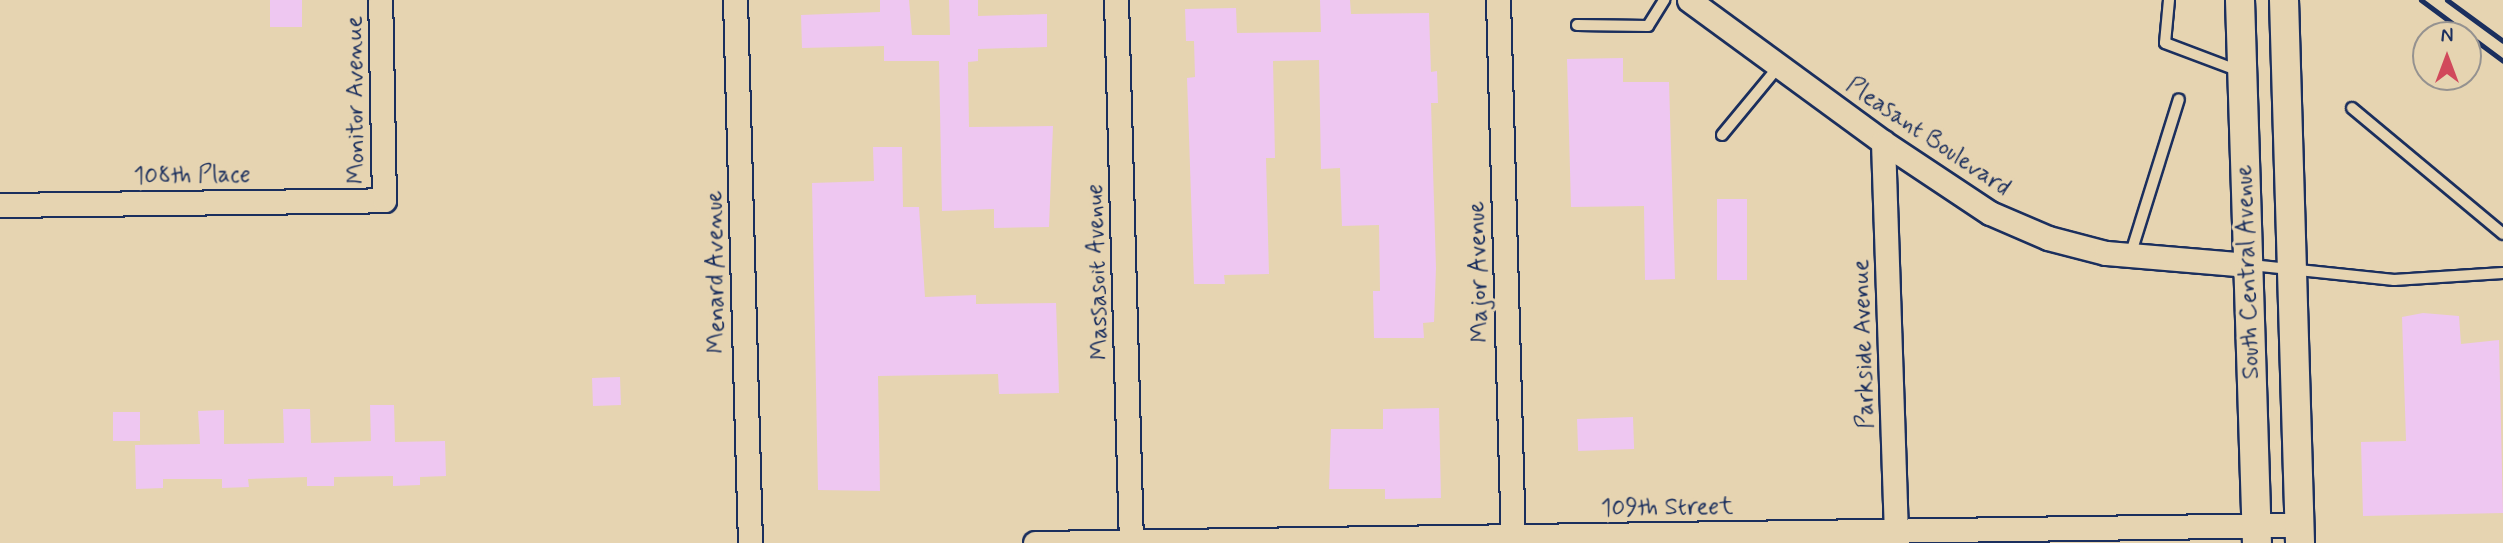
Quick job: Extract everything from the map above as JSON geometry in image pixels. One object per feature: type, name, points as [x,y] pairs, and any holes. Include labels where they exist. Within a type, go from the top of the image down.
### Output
[{"type":"street","name":"Monitor Avenue","points":[[380,0],[384,200]]},
{"type":"street","name":"Menard Avenue","points":[[736,0],[750,543]]},
{"type":"street","name":"Massasoit Avenue","points":[[1116,0],[1131,542]]},
{"type":"street","name":"Major Avenue","points":[[1498,0],[1512,540]]},
{"type":"street","name":"Pleasant Boulevard","points":[[1689,0],[1884,142],[1990,213],[2048,238],[2130,256],[2248,265]]},
{"type":"street","name":"South Central Avenue","points":[[2240,0],[2256,534]]},
{"type":"street","name":"South Central Avenue","points":[[2284,0],[2300,534]]},
{"type":"street","name":"Parkside Avenue","points":[[1884,142],[1896,537]]},
{"type":"street","name":"108th Place","points":[[0,205],[384,200]]},
{"type":"street","name":"109th Street","points":[[1035,543],[2300,534]]},
{"type":"lane","points":[[1577,24],[1648,26],[1664,0]]},
{"type":"lane","points":[[2169,0],[2165,43],[2242,72]]},
{"type":"lane","points":[[1722,135],[1779,66]]},
{"type":"lane","points":[[2130,256],[2179,99]]},
{"type":"lane","points":[[2352,108],[2503,234]]},
{"type":"lane","points":[[2248,265],[2394,280],[2503,273]]},
{"type":"building","points":[[270,0],[302,0],[302,27],[270,27]]},
{"type":"building","points":[[880,0],[909,0],[912,35],[950,35],[949,0],[978,0],[978,16],[1047,14],[1047,47],[978,49],[978,61],[968,62],[969,127],[1053,126],[1049,227],[994,228],[994,209],[942,211],[939,61],[884,61],[884,46],[802,48],[801,15],[880,12]]},
{"type":"building","points":[[1320,0],[1350,0],[1351,14],[1429,13],[1431,72],[1437,71],[1438,103],[1431,103],[1436,268],[1434,322],[1423,323],[1424,338],[1374,338],[1373,291],[1380,291],[1379,225],[1342,226],[1340,168],[1321,169],[1319,60],[1273,61],[1275,158],[1266,158],[1269,274],[1224,275],[1225,284],[1194,284],[1187,78],[1195,77],[1194,41],[1186,41],[1185,9],[1236,8],[1237,33],[1321,32]]},
{"type":"building","points":[[1623,58],[1623,82],[1669,82],[1675,279],[1645,280],[1644,206],[1571,207],[1567,59]]},
{"type":"building","points":[[873,147],[902,147],[903,207],[919,207],[925,297],[976,295],[976,304],[1056,303],[1059,393],[999,394],[998,374],[878,376],[880,491],[818,490],[812,183],[874,181]]},
{"type":"building","points":[[1717,199],[1747,199],[1747,280],[1717,280]]},
{"type":"building","points":[[2423,313],[2459,316],[2461,344],[2499,340],[2503,513],[2363,516],[2361,442],[2406,441],[2402,317]]},
{"type":"building","points":[[620,377],[621,405],[593,406],[592,378]]},
{"type":"building","points":[[370,405],[394,405],[395,442],[445,441],[446,476],[420,477],[420,485],[393,486],[393,476],[334,477],[334,486],[307,486],[307,477],[248,479],[249,487],[222,488],[222,479],[163,479],[163,488],[136,489],[135,445],[200,444],[198,411],[224,410],[224,444],[284,443],[283,409],[310,409],[311,443],[371,441]]},
{"type":"building","points":[[1439,408],[1441,498],[1385,499],[1385,489],[1329,489],[1331,429],[1383,429],[1383,409]]},
{"type":"building","points":[[113,412],[140,412],[140,441],[113,441]]},
{"type":"building","points":[[1633,417],[1634,449],[1578,451],[1577,419]]},
{"type":"railway","points":[[2421,0],[2503,61]]},
{"type":"railway","points":[[2447,0],[2503,41]]}]
